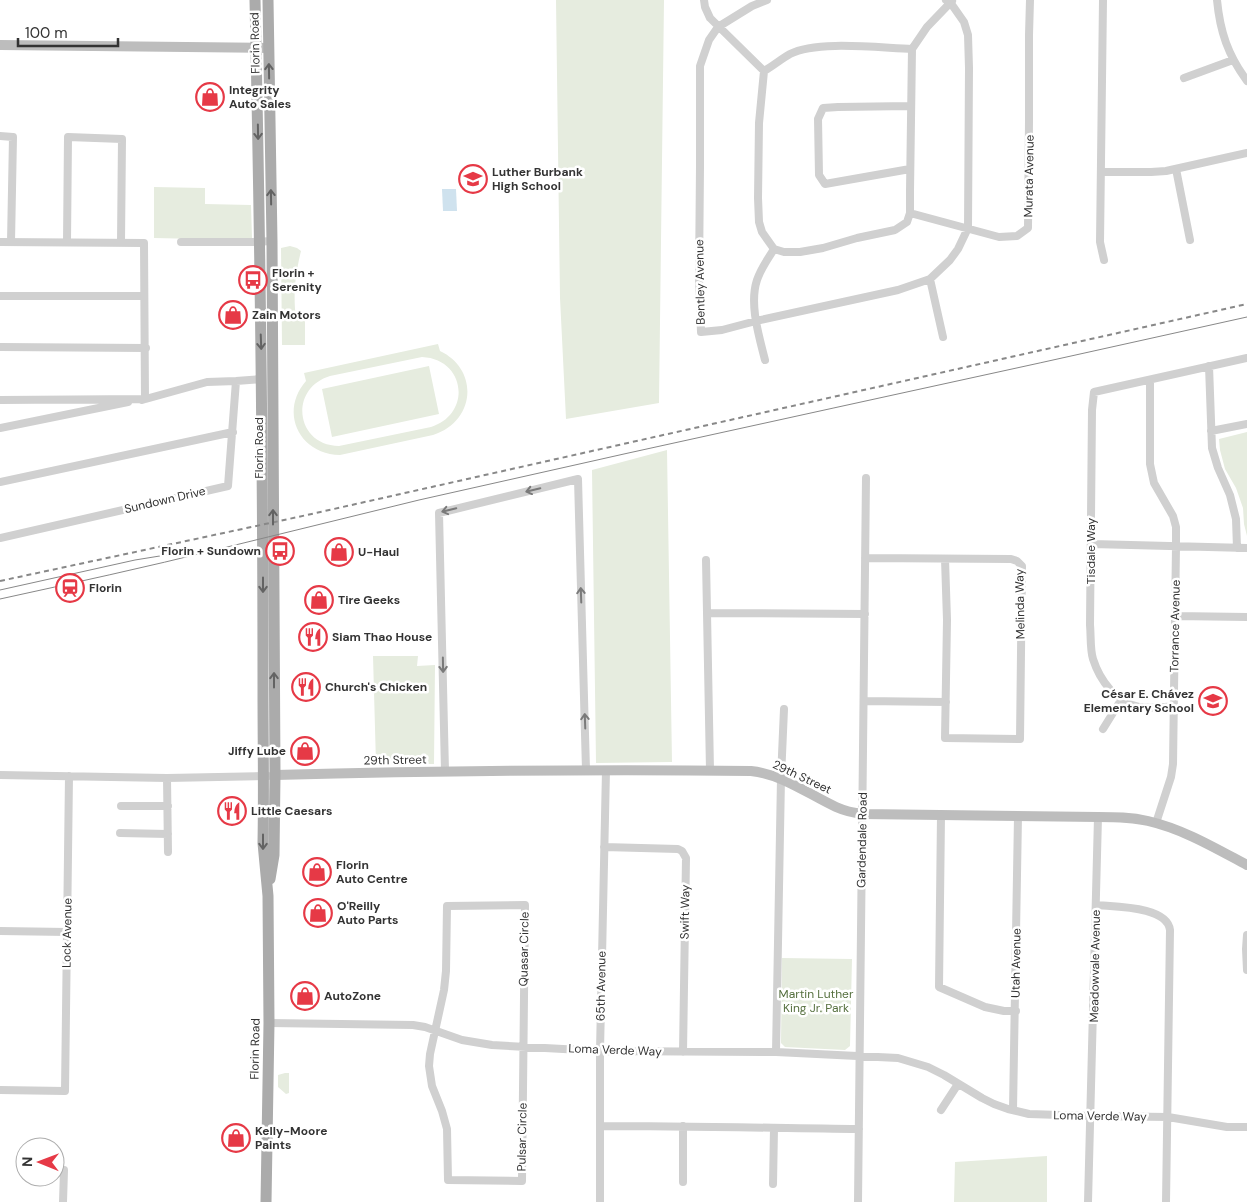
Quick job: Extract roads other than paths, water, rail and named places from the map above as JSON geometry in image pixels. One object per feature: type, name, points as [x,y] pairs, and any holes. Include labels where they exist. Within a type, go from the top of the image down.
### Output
[{"type":"main road","name":"Florin Road","points":[[255,0],[269,776],[274,855],[268,896],[269,1023],[266,1202]]},
{"type":"main road","name":"Florin Road","points":[[268,0],[273,392],[269,776]]},
{"type":"main road","points":[[262,379],[273,392]]},
{"type":"street","points":[[704,0],[710,18],[764,71]]},
{"type":"street","points":[[710,0],[710,18]]},
{"type":"street","points":[[718,27],[752,6],[767,0]]},
{"type":"street","name":"Murata Avenue","points":[[910,213],[999,236],[1017,236],[1028,228],[1030,0]]},
{"type":"street","points":[[1103,0],[1100,242],[1104,260]]},
{"type":"street","points":[[1217,0],[1222,33],[1233,60],[1247,80]]},
{"type":"street","points":[[764,71],[759,123],[759,222],[762,232],[774,249],[784,252],[800,252],[895,230],[907,222],[910,213],[912,49],[927,27],[950,1],[964,22],[968,36],[968,228]]},
{"type":"street","name":"Bentley Avenue","points":[[718,27],[709,40],[700,66],[699,278],[701,332],[722,330],[898,290],[930,279],[950,260],[968,228]]},
{"type":"street","points":[[0,46],[269,48]]},
{"type":"street","points":[[764,71],[791,54],[811,48],[912,49]]},
{"type":"street","points":[[1184,78],[1233,60]]},
{"type":"street","points":[[910,106],[838,106],[823,108],[818,119],[819,175],[825,184],[910,169]]},
{"type":"street","points":[[0,136],[13,137],[12,242]]},
{"type":"street","points":[[67,242],[68,137],[122,138],[121,242]]},
{"type":"street","points":[[1101,172],[1176,170],[1247,153]]},
{"type":"street","points":[[1176,170],[1190,240]]},
{"type":"street","points":[[181,242],[272,241]]},
{"type":"street","points":[[0,242],[144,243],[145,399]]},
{"type":"street","points":[[765,360],[756,321],[755,296],[757,281],[764,264],[774,249]]},
{"type":"street","points":[[930,279],[943,337]]},
{"type":"street","points":[[0,296],[144,296]]},
{"type":"street","points":[[0,347],[146,348]]},
{"type":"street","points":[[1150,380],[1247,358]]},
{"type":"street","points":[[1209,366],[1212,448],[1218,468],[1230,495],[1236,519],[1237,548]]},
{"type":"street","points":[[0,428],[145,399],[207,382],[262,379]]},
{"type":"street","name":"Tisdale Way","points":[[1150,380],[1094,392],[1092,410],[1090,625],[1092,658],[1109,689],[1121,700],[1147,708],[1174,706]]},
{"type":"street","name":"Torrance Avenue","points":[[1150,380],[1151,474],[1154,483],[1169,506],[1176,527],[1173,764],[1171,777],[1156,823]]},
{"type":"street","name":"Sundown Drive","points":[[0,538],[228,486],[236,381]]},
{"type":"street","points":[[0,400],[145,399]]},
{"type":"street","points":[[1211,431],[1247,424]]},
{"type":"street","points":[[0,482],[233,432]]},
{"type":"street","name":"Gardendale Road","points":[[858,1202],[866,478]]},
{"type":"street","points":[[445,771],[439,513],[578,479],[586,770]]},
{"type":"street","points":[[1092,544],[1247,548]]},
{"type":"street","name":"Melinda Way","points":[[865,558],[1011,559],[1017,561],[1022,566],[1020,740],[945,738],[946,702]]},
{"type":"street","points":[[864,701],[946,702],[947,620],[945,559]]},
{"type":"street","points":[[706,560],[710,770]]},
{"type":"street","points":[[707,613],[865,614]]},
{"type":"street","points":[[1175,616],[1247,617]]},
{"type":"street","points":[[1103,729],[1121,700]]},
{"type":"street","points":[[776,1052],[784,709]]},
{"type":"street","name":"65th Avenue","points":[[600,1202],[600,1051],[606,770]]},
{"type":"street","name":"29th Street","points":[[269,776],[445,771],[710,770],[759,772],[781,778],[837,808],[862,814],[1135,818],[1173,828],[1247,865]]},
{"type":"street","points":[[0,774],[168,778],[269,776]]},
{"type":"street","name":"Lock Avenue","points":[[0,1090],[65,1091],[69,776]]},
{"type":"street","points":[[168,778],[168,852]]},
{"type":"street","points":[[121,806],[168,806]]},
{"type":"street","points":[[941,815],[939,987],[985,1007],[1004,1011],[1016,1010]]},
{"type":"street","name":"Utah Avenue","points":[[1013,1110],[1018,816]]},
{"type":"street","name":"Meadowvale Avenue","points":[[1088,1202],[1098,817]]},
{"type":"street","points":[[120,833],[168,834]]},
{"type":"street","name":"Swift Way","points":[[604,847],[678,849],[682,851],[686,858],[683,1052]]},
{"type":"street","name":"Quasar Circle","points":[[436,1030],[446,971],[446,906],[525,905],[523,1046]]},
{"type":"street","points":[[1096,906],[1138,909],[1160,916],[1169,924],[1166,1202]]},
{"type":"street","points":[[0,931],[67,932]]},
{"type":"street","points":[[1247,935],[1247,970]]},
{"type":"street","name":"Loma Verde Way","points":[[269,1023],[413,1025],[436,1030],[449,1036],[476,1043],[492,1045],[600,1051],[776,1052],[898,1058],[915,1062],[944,1075],[982,1098],[1013,1110],[1045,1115],[1168,1117],[1227,1127],[1247,1128]]},
{"type":"street","name":"Pulsar Circle","points":[[436,1030],[430,1054],[430,1076],[447,1129],[448,1180],[522,1181],[523,1046]]},
{"type":"street","points":[[941,1110],[958,1084]]},
{"type":"street","points":[[601,1126],[859,1129]]},
{"type":"street","points":[[683,1126],[683,1182]]},
{"type":"street","points":[[773,1184],[774,1128]]},
{"type":"street","points":[[63,1187],[63,1202]]},
{"type":"water","points":[[442,189],[456,189],[457,211],[443,211]]},
{"type":"tram line","points":[[0,599],[165,562],[419,500],[1247,317]]},
{"type":"tram line","points":[[0,590],[135,560],[166,555]]},
{"type":"railway","points":[[0,581],[298,517],[1247,304]]},
{"type":"place","name":"Integrity Auto Sales","points":[[210,97]]},
{"type":"place","name":"Luther Burbank High School","points":[[473,179]]},
{"type":"place","name":"Florin + Serenity","points":[[253,280]]},
{"type":"place","name":"Zain Motors","points":[[233,315]]},
{"type":"place","name":"Florin + Sundown","points":[[280,551]]},
{"type":"place","name":"U-Haul","points":[[339,552]]},
{"type":"place","name":"Florin","points":[[70,588]]},
{"type":"place","name":"Tire Geeks","points":[[319,600]]},
{"type":"place","name":"Siam Thao House","points":[[313,637]]},
{"type":"place","name":"Church's Chicken","points":[[306,687]]},
{"type":"place","name":"César E. Chávez Elementary School","points":[[1213,701]]},
{"type":"place","name":"Jiffy Lube","points":[[305,751]]},
{"type":"place","name":"Little Caesars","points":[[232,811]]},
{"type":"place","name":"Florin Auto Centre","points":[[317,872]]},
{"type":"place","name":"O'Reilly Auto Parts","points":[[318,913]]},
{"type":"place","name":"AutoZone","points":[[305,996]]},
{"type":"place","name":"Kelly-Moore Paints","points":[[236,1138]]},
{"type":"park label","name":"Martin Luther King Jr. Park","points":[[816,1001]]}]
